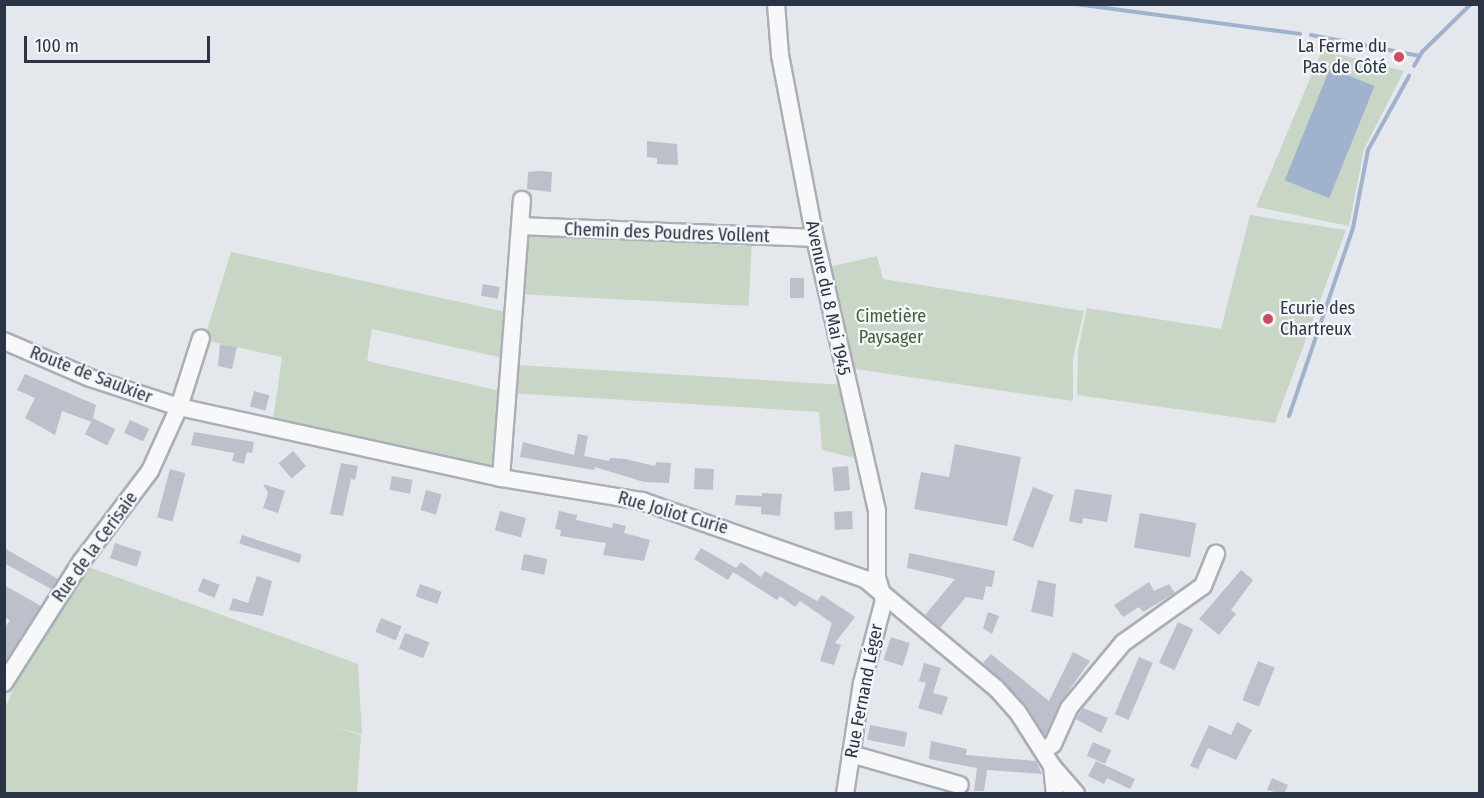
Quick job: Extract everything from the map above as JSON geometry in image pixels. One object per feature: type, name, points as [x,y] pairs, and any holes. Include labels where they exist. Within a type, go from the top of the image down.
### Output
[{"type":"street","name":"Avenue du 8 Mai 1945","points":[[776,4],[780,55],[815,238],[875,497],[881,590]]},
{"type":"street","points":[[501,478],[522,201]]},
{"type":"street","name":"Chemin des Poudres Vollent","points":[[520,226],[815,238]]},
{"type":"street","name":"Rue de la Cerisaie","points":[[4,683],[81,562],[150,471],[179,407],[201,338]]},
{"type":"street","name":"Route de Saulxier","points":[[4,341],[90,378],[179,407]]},
{"type":"street","name":"Rue Joliot Curie","points":[[179,407],[501,478],[642,501],[839,568],[881,590],[996,688],[1017,711],[1052,766],[1076,794]]},
{"type":"street","points":[[1043,751],[1053,744],[1070,708],[1123,643],[1203,586],[1216,554]]},
{"type":"street","name":"Rue Fernand Léger","points":[[845,794],[862,683],[884,600],[881,590]]},
{"type":"street","points":[[851,754],[960,785]]},
{"type":"street","points":[[1052,766],[1055,794]]},
{"type":"green space","points":[[1322,50],[1404,71],[1364,149],[1349,226],[1256,207]]},
{"type":"green space","name":"Ecurie des Chartreux","points":[[1250,215],[1346,230],[1275,423],[1077,395],[1078,350],[1087,308],[1221,329]]},
{"type":"green space","points":[[520,234],[752,246],[749,306],[517,294]]},
{"type":"green space","points":[[231,252],[515,314],[512,360],[372,329],[367,361],[509,393],[518,365],[845,385],[862,460],[822,450],[819,412],[510,393],[498,469],[273,421],[282,357],[204,340]]},
{"type":"green space","name":"Cimetière Paysager","points":[[877,256],[883,279],[1084,311],[1073,358],[1073,401],[848,368],[828,267]]},
{"type":"green space","points":[[83,565],[358,664],[362,734],[329,726],[361,735],[357,793],[5,794],[5,708],[31,650]]},
{"type":"water","points":[[1330,68],[1375,86],[1329,198],[1285,180]]},
{"type":"building","points":[[647,141],[677,144],[678,165],[657,164],[657,158],[647,157]]},
{"type":"building","points":[[528,172],[552,172],[551,192],[527,189]]},
{"type":"building","points":[[790,278],[804,278],[804,298],[790,298]]},
{"type":"building","points":[[483,284],[500,287],[498,299],[481,296]]},
{"type":"building","points":[[220,344],[237,347],[232,369],[218,366]]},
{"type":"building","points":[[25,374],[96,405],[92,422],[62,411],[55,435],[25,418],[35,398],[17,390]]},
{"type":"building","points":[[254,391],[269,395],[265,411],[250,406]]},
{"type":"building","points":[[93,418],[115,429],[107,445],[85,434]]},
{"type":"building","points":[[130,420],[149,429],[143,442],[124,433]]},
{"type":"building","points":[[194,432],[254,442],[252,453],[247,452],[244,464],[232,461],[234,453],[191,445]]},
{"type":"building","points":[[578,434],[588,436],[584,456],[609,461],[610,458],[625,459],[655,466],[656,462],[671,463],[669,483],[644,482],[595,467],[594,470],[520,457],[523,442],[574,455]]},
{"type":"building","points":[[955,444],[1021,457],[1007,526],[914,509],[921,472],[949,477]]},
{"type":"building","points":[[293,451],[306,466],[292,479],[279,463]]},
{"type":"building","points":[[341,463],[358,466],[355,480],[351,479],[343,516],[330,514]]},
{"type":"building","points":[[848,466],[850,490],[834,491],[832,467]]},
{"type":"building","points":[[695,468],[714,469],[713,490],[694,489]]},
{"type":"building","points":[[170,469],[185,473],[173,521],[157,517]]},
{"type":"building","points":[[392,476],[413,480],[410,494],[389,490]]},
{"type":"building","points":[[263,484],[285,491],[278,513],[263,508],[268,493]]},
{"type":"building","points":[[1033,487],[1054,495],[1033,548],[1013,540]]},
{"type":"building","points":[[1075,489],[1112,495],[1107,522],[1083,518],[1082,524],[1069,521]]},
{"type":"building","points":[[426,490],[441,494],[436,514],[421,510]]},
{"type":"building","points":[[762,493],[782,494],[780,516],[761,514],[761,507],[735,505],[736,495],[762,496]]},
{"type":"building","points":[[500,511],[526,518],[521,537],[495,530]]},
{"type":"building","points":[[559,511],[577,515],[576,520],[612,528],[613,523],[626,526],[624,533],[650,540],[644,561],[603,555],[606,543],[560,536],[561,530],[555,529]]},
{"type":"building","points":[[852,511],[853,529],[835,530],[834,512]]},
{"type":"building","points":[[1140,513],[1196,523],[1190,557],[1134,547]]},
{"type":"building","points":[[242,535],[302,554],[299,563],[239,544]]},
{"type":"building","points":[[115,543],[142,552],[137,567],[110,558]]},
{"type":"building","points":[[4,548],[58,579],[51,589],[4,563]]},
{"type":"building","points":[[701,548],[736,568],[741,562],[761,577],[765,571],[817,601],[822,595],[855,617],[835,643],[841,645],[834,665],[820,661],[832,623],[800,601],[795,607],[780,596],[777,600],[733,572],[728,580],[694,559]]},
{"type":"building","points":[[909,553],[995,571],[992,587],[986,586],[983,600],[966,597],[940,628],[925,615],[955,579],[907,568]]},
{"type":"building","points":[[524,554],[547,559],[544,575],[521,570]]},
{"type":"building","points":[[1241,570],[1253,580],[1231,610],[1236,614],[1219,635],[1199,619]]},
{"type":"building","points":[[257,576],[272,581],[263,616],[229,610],[233,598],[248,603]]},
{"type":"building","points":[[203,578],[220,585],[214,598],[198,591]]},
{"type":"building","points":[[1038,580],[1056,584],[1053,617],[1031,612]]},
{"type":"building","points":[[1149,582],[1154,591],[1169,584],[1175,593],[1143,612],[1139,607],[1123,617],[1114,605]]},
{"type":"building","points":[[420,584],[442,592],[437,604],[416,596]]},
{"type":"building","points":[[4,585],[41,606],[4,663],[4,629],[10,620],[4,617]]},
{"type":"building","points":[[988,612],[999,616],[992,634],[983,628]]},
{"type":"building","points":[[381,618],[401,626],[396,640],[375,632]]},
{"type":"building","points":[[1178,622],[1193,629],[1174,670],[1159,663]]},
{"type":"building","points":[[405,633],[429,642],[423,658],[399,649]]},
{"type":"building","points":[[891,637],[910,643],[903,666],[884,660]]},
{"type":"building","points":[[1073,652],[1090,661],[1060,703],[1045,736],[1025,704],[983,663],[991,654],[1049,701]]},
{"type":"building","points":[[1139,657],[1153,663],[1129,720],[1115,714]]},
{"type":"building","points":[[1258,661],[1275,668],[1259,707],[1242,700]]},
{"type":"building","points":[[924,663],[941,668],[933,693],[948,697],[942,715],[918,708],[926,683],[919,681]]},
{"type":"building","points":[[1083,708],[1108,718],[1101,733],[1076,719]]},
{"type":"building","points":[[1237,722],[1252,730],[1236,760],[1208,748],[1198,769],[1190,766],[1209,725],[1231,735]]},
{"type":"building","points":[[870,725],[907,732],[904,747],[867,740]]},
{"type":"building","points":[[931,741],[967,749],[966,755],[1036,761],[1042,774],[987,770],[984,791],[974,791],[977,768],[929,759]]},
{"type":"building","points":[[1093,742],[1111,750],[1105,764],[1087,756]]},
{"type":"building","points":[[1096,761],[1135,779],[1130,789],[1107,778],[1104,784],[1088,776]]},
{"type":"building","points":[[1272,778],[1288,785],[1284,794],[1267,790]]},
{"type":"waterway","points":[[1076,4],[1300,34]]},
{"type":"waterway","points":[[1414,66],[1422,52],[1471,4]]},
{"type":"waterway","points":[[1311,35],[1420,56]]},
{"type":"waterway","points":[[1289,416],[1353,228],[1368,150],[1409,76]]},
{"type":"place","name":"La Ferme du Pas de Côté","points":[[1399,57]]},
{"type":"place","name":"Ecurie des Chartreux","points":[[1268,319]]}]
